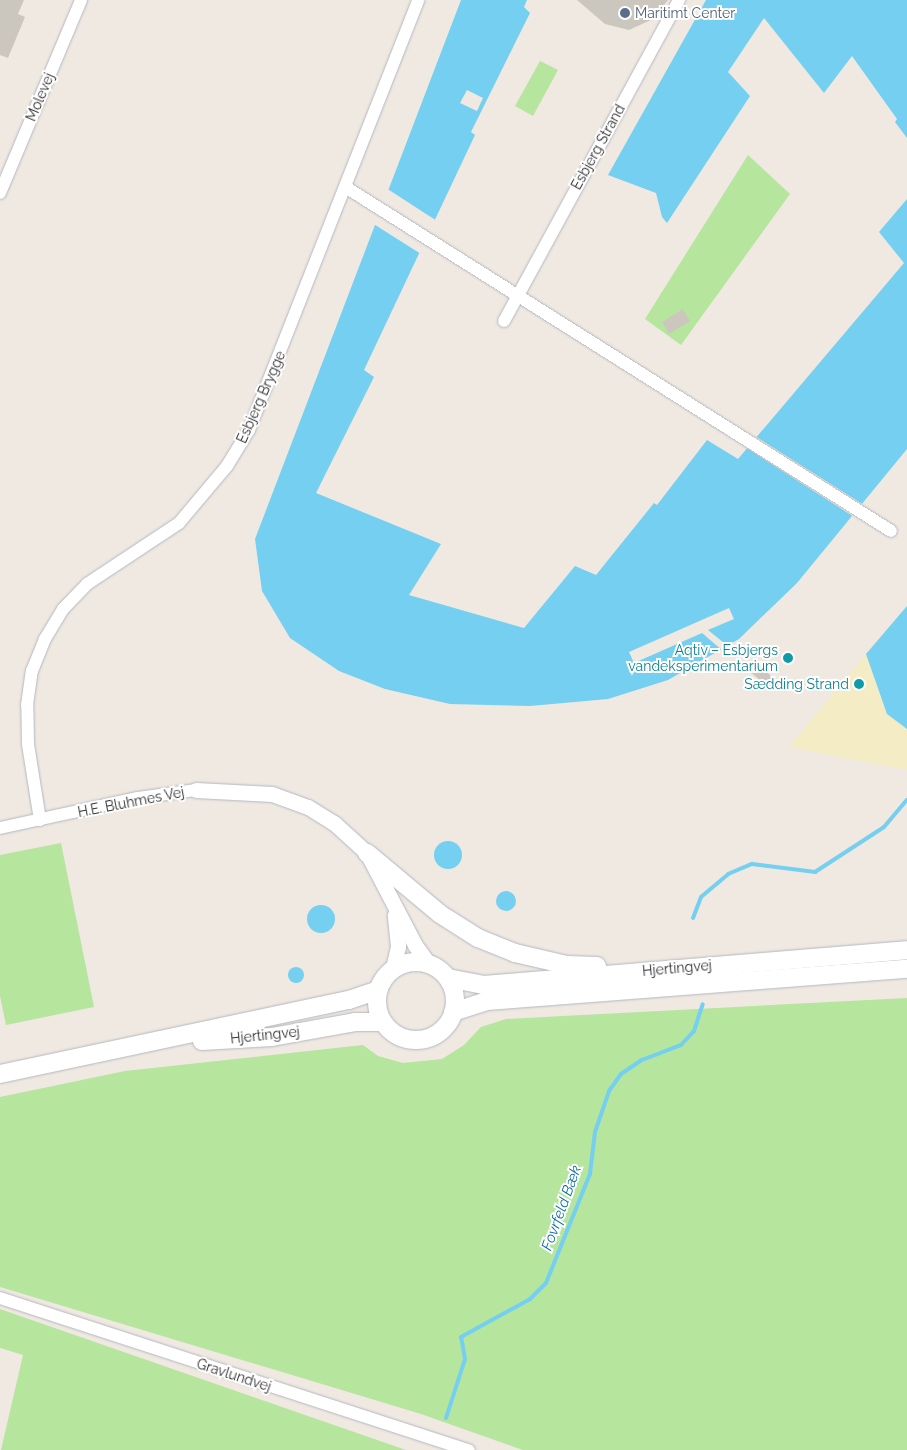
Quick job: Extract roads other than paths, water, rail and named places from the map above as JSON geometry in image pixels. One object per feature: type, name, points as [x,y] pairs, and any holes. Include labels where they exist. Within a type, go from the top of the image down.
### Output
[{"type":"main road","points":[[367,853],[440,914],[478,938],[516,953],[567,965],[623,967],[733,964]]},
{"type":"main road","name":"Hjertingvej","points":[[448,978],[484,985],[907,950]]},
{"type":"main road","points":[[416,961],[428,964],[448,978],[455,1000],[454,1012],[439,1033],[427,1038],[402,1038],[383,1022],[378,1012],[378,990],[393,968],[416,961]]},
{"type":"main road","name":"Hjertingvej","points":[[454,1012],[487,1001],[907,969]]},
{"type":"main road","name":"Hjertingvej","points":[[0,1074],[349,1000],[378,990]]},
{"type":"main road","name":"Hjertingvej","points":[[147,1044],[272,1037],[355,1022],[383,1022]]},
{"type":"street","name":"Molevej","points":[[0,193],[81,0]]},
{"type":"street","name":"Esbjerg Brygge","points":[[40,820],[28,744],[27,705],[32,671],[45,639],[63,609],[87,584],[179,523],[228,466],[253,421],[347,188],[418,0]]},
{"type":"street","name":"Esbjerg Strand","points":[[504,320],[679,0]]},
{"type":"street","points":[[347,188],[892,531]]},
{"type":"street","name":"H.E. Bluhmes Vej","points":[[0,828],[138,798],[196,790],[272,794],[308,807],[334,823],[367,853],[393,904],[428,964]]},
{"type":"street","name":"H.E. Bluhmes Vej","points":[[393,904],[398,946],[393,968]]},
{"type":"street","name":"Gravlundvej","points":[[0,1298],[469,1450]]},
{"type":"water","points":[[461,0],[527,0],[524,7],[530,13],[471,132],[475,135],[364,370],[374,377],[316,493],[441,544],[409,595],[524,628],[575,566],[596,575],[654,503],[657,505],[707,440],[738,459],[904,263],[879,232],[907,199],[907,449],[797,583],[739,639],[668,680],[608,699],[530,706],[450,704],[385,689],[339,671],[290,638],[262,591],[255,539]]},
{"type":"water","points":[[706,0],[907,0],[907,138],[895,122],[897,119],[852,56],[824,93],[764,18],[728,72],[750,96],[667,223],[662,217],[656,193],[608,175]]},
{"type":"water","points":[[907,606],[907,729],[887,714],[866,654]]},
{"type":"water","points":[[448,841],[458,845],[462,855],[458,865],[448,869],[438,865],[434,855],[438,845]]},
{"type":"water","points":[[506,891],[513,894],[516,901],[513,908],[506,911],[499,908],[496,901],[499,894]]},
{"type":"water","points":[[321,905],[331,909],[335,919],[331,929],[321,933],[311,929],[307,919],[311,909]]},
{"type":"water","points":[[293,967],[299,967],[304,972],[302,981],[293,983],[288,978],[288,972]]},
{"type":"waterway","name":"Fovrfeld Bæk","points":[[693,918],[701,897],[728,874],[752,864],[815,872],[884,827],[907,800]]},
{"type":"waterway","name":"Fovrfeld Bæk","points":[[446,1418],[465,1359],[461,1337],[530,1299],[546,1283],[590,1174],[595,1132],[609,1091],[621,1074],[642,1060],[681,1045],[694,1031],[703,1004]]},
{"type":"place","name":"Maritimt Center","points":[[625,13]]},
{"type":"place","name":"Aqtiv – Esbjergs vandeksperimentarium","points":[[788,658]]},
{"type":"place","name":"Sædding Strand","points":[[859,684]]}]
